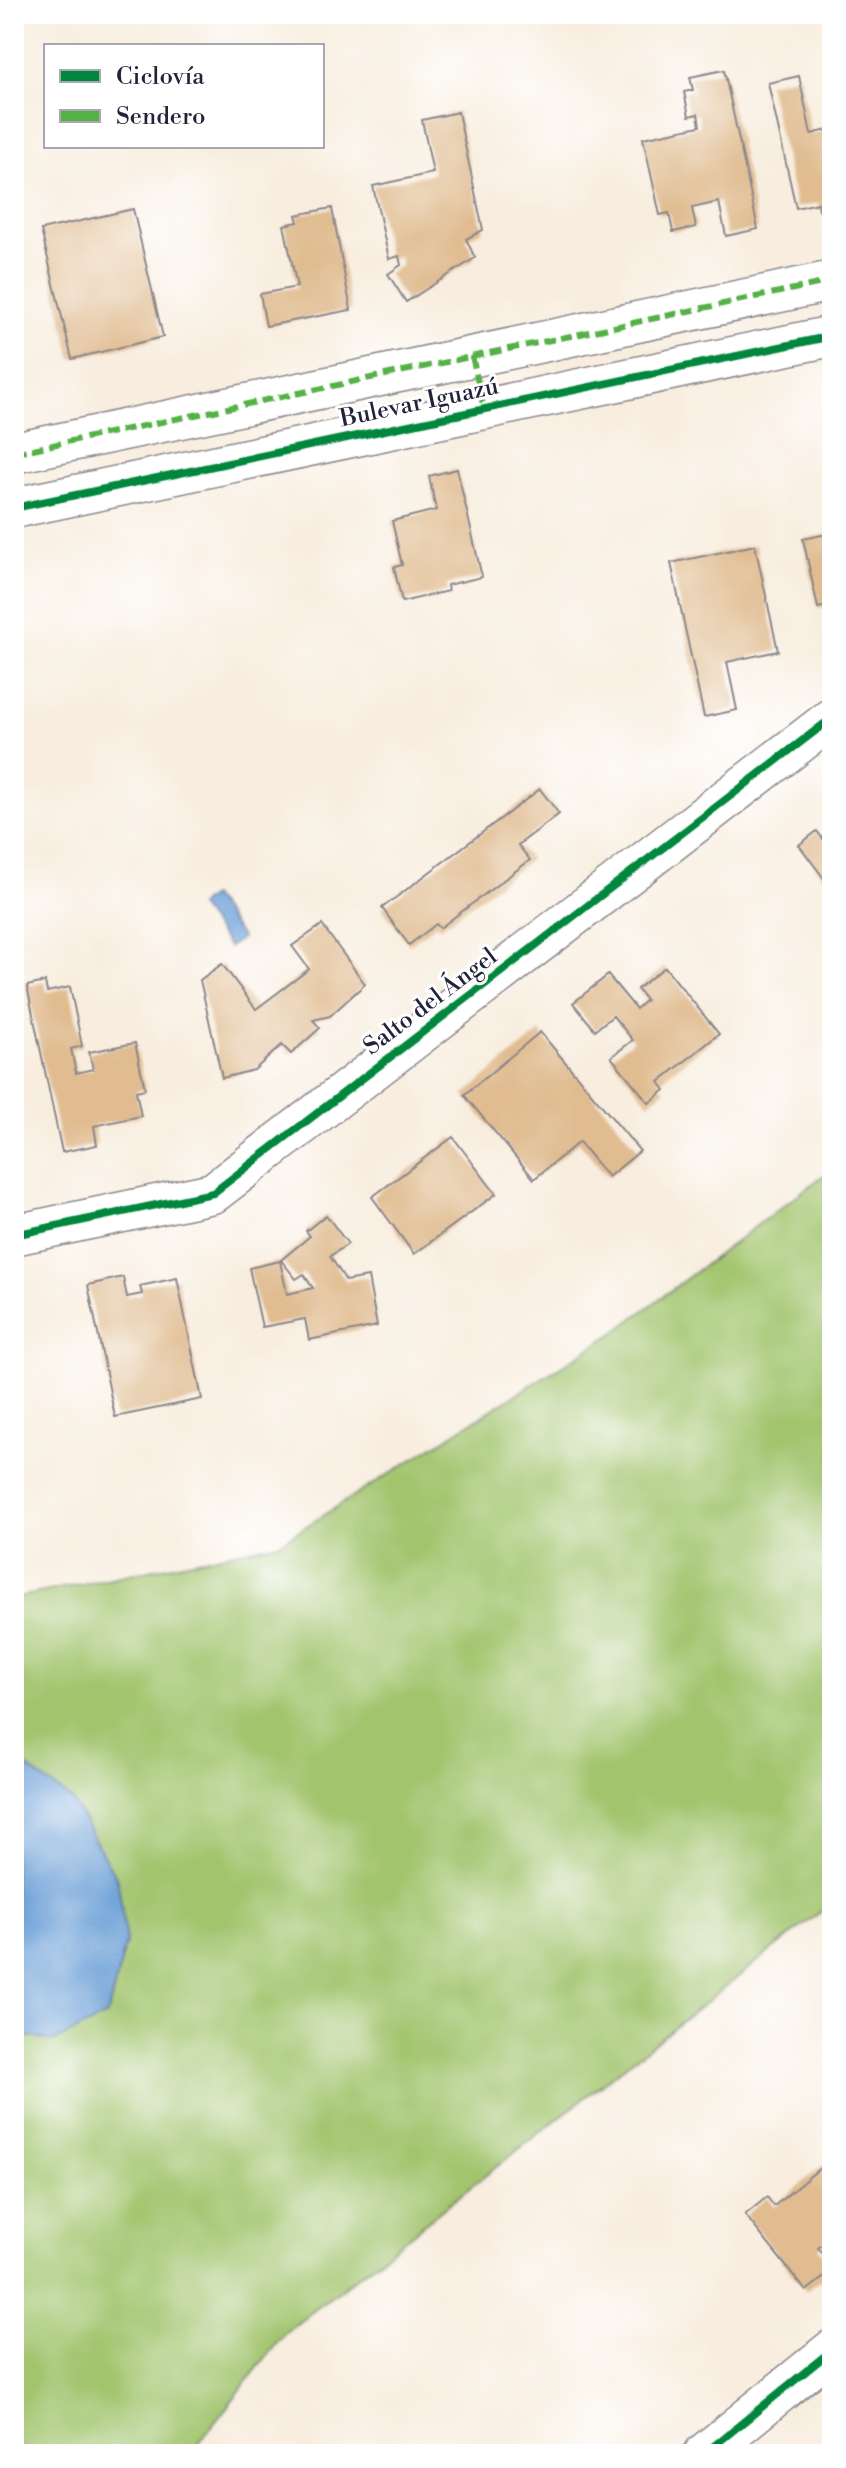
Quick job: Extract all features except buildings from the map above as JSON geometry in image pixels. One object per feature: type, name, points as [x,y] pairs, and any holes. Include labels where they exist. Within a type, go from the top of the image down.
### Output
[{"type":"street","name":"Bulevar Iguazú","points":[[14,453],[832,281]]},
{"type":"street","name":"Bulevar Iguazú","points":[[14,508],[832,336]]},
{"type":"street","points":[[472,356],[484,409]]},
{"type":"street","name":"Salto del Ángel","points":[[14,1235],[213,1193],[832,718]]},
{"type":"street","points":[[704,2454],[832,2350]]},
{"type":"green space","points":[[832,1169],[832,1903],[285,2333],[190,2454],[14,2454],[14,1598],[279,1543],[614,1333]]},
{"type":"water","points":[[211,896],[242,938],[229,947],[198,906]]},
{"type":"water","points":[[14,1758],[72,1800],[118,1881],[126,1942],[107,2016],[55,2041],[14,2034]]},
{"type":"marked path","points":[[14,453],[832,281]]},
{"type":"marked path","points":[[472,356],[484,409]]},
{"type":"cycle path","points":[[14,508],[832,336]]},
{"type":"cycle path","points":[[14,1235],[213,1193],[832,718]]},
{"type":"cycle path","points":[[704,2454],[832,2350]]}]
